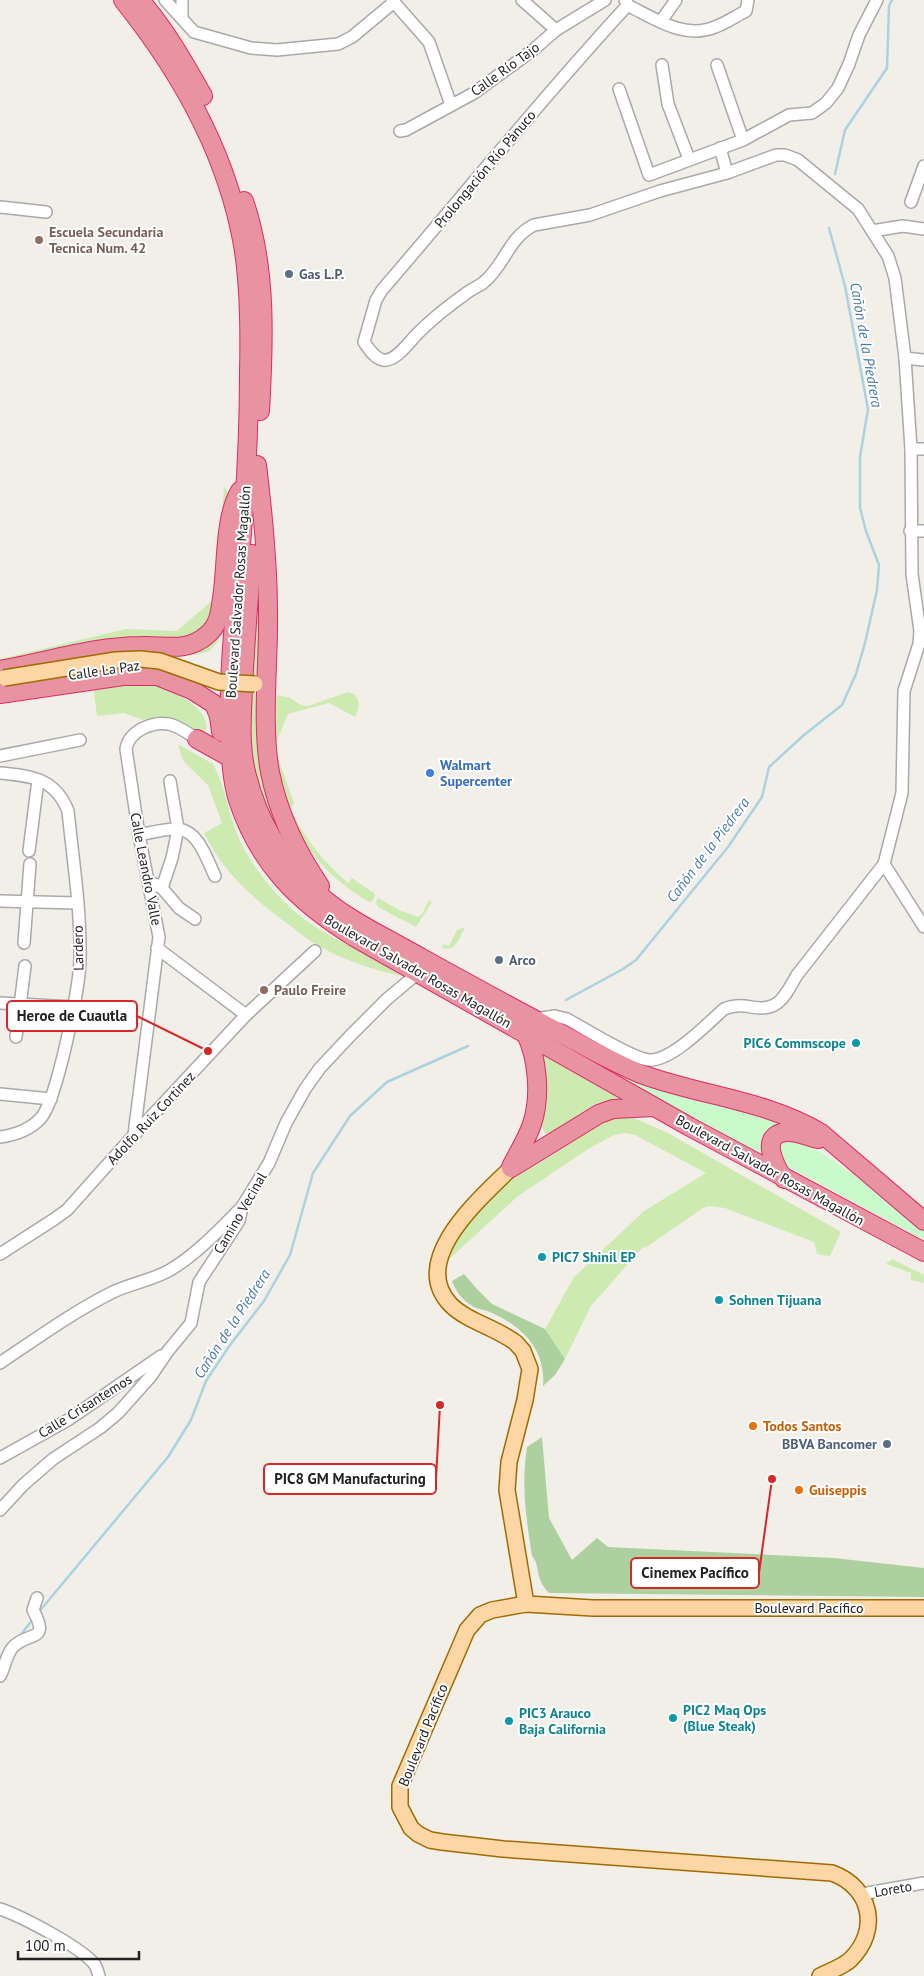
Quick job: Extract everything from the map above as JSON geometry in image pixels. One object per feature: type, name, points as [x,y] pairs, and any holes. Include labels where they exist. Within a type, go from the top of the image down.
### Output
[{"type":"highway","name":"Boulevard Salvador Rosas Magallón","points":[[122,0],[158,46],[198,113],[224,177],[243,244],[249,301],[249,428],[230,672],[231,757],[235,788],[250,829],[260,848],[305,904],[327,920],[418,974],[629,1069],[783,1114],[810,1126],[833,1143],[924,1221]]},
{"type":"highway","name":"Boulevard Salvador Rosas Magallón","points":[[140,0],[178,52],[203,96],[223,140],[254,233],[263,326],[258,465],[241,726],[246,774],[262,819],[280,852],[314,890],[342,914],[530,1026],[656,1107],[785,1180],[924,1252]]},
{"type":"highway","points":[[258,465],[267,565],[268,613],[260,686],[270,771],[290,835],[312,875],[342,914]]},
{"type":"highway","points":[[2,682],[83,653],[130,646],[178,647],[188,645],[206,636],[218,623],[226,572],[228,527],[236,498],[246,482]]},
{"type":"highway","points":[[2,682],[157,676],[192,690],[214,704],[219,716],[219,728],[231,757]]},
{"type":"highway","points":[[197,739],[210,739],[215,736],[219,728]]},
{"type":"highway","points":[[197,739],[231,757]]},
{"type":"highway","points":[[511,1168],[532,1127],[535,1115],[537,1079],[530,1026]]},
{"type":"highway","points":[[511,1168],[599,1114],[613,1109],[656,1107]]},
{"type":"highway","points":[[785,1180],[776,1168],[771,1154],[772,1142],[778,1135],[793,1132],[833,1143]]},
{"type":"main road","name":"Calle La Paz","points":[[2,682],[137,664],[163,666],[214,686],[260,686]]},
{"type":"main road","points":[[511,1168],[470,1209],[457,1225],[440,1255],[438,1282],[450,1304],[516,1343],[523,1350],[530,1369],[525,1400],[509,1462],[507,1490],[526,1604]]},
{"type":"main road","name":"Boulevard Pacífico","points":[[862,1894],[848,1880],[832,1873],[485,1847],[430,1840],[411,1828],[400,1807],[400,1786],[467,1630],[480,1615],[492,1610],[526,1604],[593,1608],[924,1608]]},
{"type":"main road","points":[[820,1976],[849,1961],[861,1947],[869,1918],[862,1894]]},
{"type":"street","points":[[164,0],[182,17],[189,29],[194,32],[251,48],[276,50],[338,44],[352,37],[393,1],[429,42],[451,104]]},
{"type":"street","points":[[182,0],[182,17]]},
{"type":"street","points":[[522,0],[556,30]]},
{"type":"street","name":"Calle Río Tajo","points":[[400,131],[406,130],[474,93],[533,50],[556,30],[605,0]]},
{"type":"street","points":[[661,22],[676,0]]},
{"type":"street","points":[[626,4],[681,30],[700,31],[715,28],[746,10],[748,0]]},
{"type":"street","points":[[619,89],[649,175],[689,158],[743,140],[789,115],[812,113],[832,97],[849,64],[858,35],[878,0]]},
{"type":"street","name":"Prolongación Río Pánuco","points":[[626,4],[382,290],[376,300],[364,342],[375,357],[382,360],[389,359],[399,352],[422,329],[468,292],[485,281],[514,240],[534,225],[590,215],[660,191]]},
{"type":"street","points":[[662,64],[668,104],[689,158]]},
{"type":"street","points":[[717,65],[743,140]]},
{"type":"street","points":[[720,148],[727,173]]},
{"type":"street","points":[[530,1026],[555,1016],[560,1017],[642,1059],[649,1060],[663,1057],[676,1049],[724,1009],[731,1006],[742,1006],[762,1009],[776,1005],[787,992],[796,975],[884,864],[902,792],[904,691],[919,644],[919,618],[912,574],[910,531],[911,449],[905,358],[892,265],[853,204],[791,156],[776,156],[727,173],[660,191],[655,172]]},
{"type":"street","points":[[911,202],[924,166]]},
{"type":"street","points":[[0,207],[46,212]]},
{"type":"street","points":[[872,231],[903,226],[924,229]]},
{"type":"street","points":[[905,358],[924,360]]},
{"type":"street","points":[[911,449],[924,449]]},
{"type":"street","points":[[910,531],[924,531]]},
{"type":"street","name":"Calle Leandro Valle","points":[[134,1135],[158,948],[158,928],[147,879],[126,749],[130,738],[149,726],[168,724],[176,726],[197,739]]},
{"type":"street","points":[[2,755],[80,740]]},
{"type":"street","name":"Lardero","points":[[0,774],[29,776],[48,783],[64,800],[68,810],[71,903],[80,960],[74,1007],[51,1099],[45,1112],[33,1125],[22,1132],[0,1137]]},
{"type":"street","points":[[28,851],[38,780]]},
{"type":"street","points":[[162,888],[172,858],[178,829],[170,781]]},
{"type":"street","points":[[139,834],[178,829],[195,838],[215,876]]},
{"type":"street","points":[[24,944],[30,864]]},
{"type":"street","points":[[884,864],[924,927]]},
{"type":"street","points":[[147,879],[162,888],[180,908],[195,919]]},
{"type":"street","points":[[0,901],[71,903]]},
{"type":"street","points":[[158,948],[246,1016]]},
{"type":"street","name":"Adolfo Ruiz Cortinez","points":[[0,1254],[67,1210],[134,1135],[246,1016],[315,951]]},
{"type":"street","points":[[16,1038],[25,966]]},
{"type":"street","name":"Camino Vecinal","points":[[0,1510],[23,1484],[53,1459],[118,1414],[152,1376],[168,1351],[191,1323],[199,1282],[239,1221],[242,1207],[269,1163],[286,1123],[305,1089],[320,1068],[367,1018],[418,974]]},
{"type":"street","points":[[0,1003],[74,1007]]},
{"type":"street","points":[[0,1094],[51,1099]]},
{"type":"street","points":[[0,1363],[102,1298],[170,1270],[186,1259],[242,1207]]},
{"type":"street","name":"Calle Crisantemos","points":[[0,1458],[68,1420],[168,1351]]},
{"type":"street","points":[[0,1676],[7,1658],[14,1647],[35,1635],[39,1630],[39,1619],[33,1610],[37,1598]]},
{"type":"street","name":"Loreto","points":[[862,1894],[924,1883]]},
{"type":"street","points":[[0,1909],[12,1913],[64,1941],[94,1964],[100,1976]]},
{"type":"green space","points":[[224,486],[231,498],[227,615],[219,640],[210,651],[196,655],[145,641],[52,656],[0,660],[126,629],[177,631],[216,597]]},
{"type":"green space","points":[[262,571],[261,677],[253,681],[251,669]]},
{"type":"green space","points":[[133,682],[164,687],[179,694],[195,706],[202,713],[206,721],[207,728],[203,736],[170,718],[161,717],[143,720],[124,713],[97,716],[94,692],[97,687]]},
{"type":"green space","points":[[251,692],[255,693],[260,699],[284,841],[271,828],[247,748]]},
{"type":"green space","points":[[348,692],[356,696],[359,702],[355,717],[329,703],[288,714],[274,747],[294,803],[291,810],[302,831],[323,858],[348,883],[352,878],[375,894],[373,901],[369,902],[330,873],[314,856],[301,837],[290,817],[282,796],[272,748],[272,728],[277,695],[290,698],[301,705],[308,706]]},
{"type":"green space","points":[[178,744],[213,764],[222,784],[234,827],[243,847],[268,884],[288,906],[312,924],[400,976],[357,964],[317,945],[266,907],[242,886],[221,861],[204,833],[222,823],[208,785],[185,763]]},
{"type":"green space","points":[[378,898],[399,910],[418,917],[422,914],[429,900],[432,902],[416,927],[378,907],[376,902]]},
{"type":"green space","points":[[465,927],[454,946],[447,949],[441,948],[444,944],[449,946],[457,930]]},
{"type":"green space","points":[[541,1051],[621,1099],[601,1104],[548,1135],[544,1133],[542,1125]]},
{"type":"green space","points":[[578,1052],[732,1104],[804,1132],[765,1146],[763,1158],[723,1139]]},
{"type":"green space","points":[[627,1115],[668,1133],[841,1232],[830,1256],[817,1254],[814,1242],[725,1208],[709,1206],[703,1208],[645,1248],[643,1247],[591,1306],[565,1359],[545,1329],[574,1277],[644,1211],[706,1173],[635,1135],[625,1133],[614,1135],[588,1149],[518,1196],[447,1261],[451,1246],[461,1229],[507,1178],[608,1116]]},
{"type":"green space","points":[[799,1138],[858,1177],[924,1231],[924,1240],[781,1163],[777,1148],[781,1141]]},
{"type":"green space","points":[[892,1259],[924,1275],[924,1283],[911,1280],[911,1273],[886,1264]]},
{"type":"green space","points":[[464,1274],[492,1304],[545,1329],[565,1359],[555,1375],[543,1386],[541,1361],[530,1341],[513,1325],[490,1312],[470,1305],[463,1299],[452,1281]]},
{"type":"green space","points":[[542,1437],[549,1518],[572,1560],[597,1538],[608,1547],[834,1558],[924,1568],[924,1597],[549,1593],[541,1582],[535,1560],[532,1556],[524,1488],[527,1447]]},
{"type":"waterway","name":"Cañón de la Piedrera","points":[[835,174],[845,130],[887,68],[889,6],[892,0]]},
{"type":"waterway","name":"Cañón de la Piedrera","points":[[566,1000],[636,960],[728,847],[762,797],[769,767],[804,735],[842,705],[856,674],[877,590],[879,565],[866,531],[860,508],[860,457],[868,409],[845,286],[829,228]]},
{"type":"waterway","name":"Cañón de la Piedrera","points":[[38,1613],[168,1457],[191,1420],[206,1381],[230,1345],[264,1301],[290,1255],[313,1173],[350,1116],[387,1082],[468,1046]]},
{"type":"waterway","name":"Cañón de la Piedrera","points":[[19,1637],[33,1619]]},
{"type":"place","name":"Escuela Secundaria Tecnica Num. 42","points":[[39,240]]},
{"type":"place","name":"Gas L.P.","points":[[289,274]]},
{"type":"place","name":"Walmart Supercenter","points":[[430,773]]},
{"type":"place","name":"Arco","points":[[499,960]]},
{"type":"place","name":"Paulo Freire","points":[[264,990]]},
{"type":"place","name":"PIC6 Commscope","points":[[856,1043]]},
{"type":"place","name":"Heroe de Cuautla","points":[[208,1051]]},
{"type":"place","name":"PIC7 Shinil EP","points":[[542,1257]]},
{"type":"place","name":"Sohnen Tijuana","points":[[719,1300]]},
{"type":"place","name":"PIC8 GM Manufacturing","points":[[440,1405]]},
{"type":"place","name":"Todos Santos","points":[[753,1426]]},
{"type":"place","name":"BBVA Bancomer","points":[[887,1444]]},
{"type":"place","name":"Cinemex Pacífico","points":[[772,1479]]},
{"type":"place","name":"Guiseppis","points":[[799,1490]]},
{"type":"place","name":"PIC2 Maq Ops (Blue Steak)","points":[[673,1718]]},
{"type":"place","name":"PIC3 Arauco Baja California","points":[[509,1721]]}]
